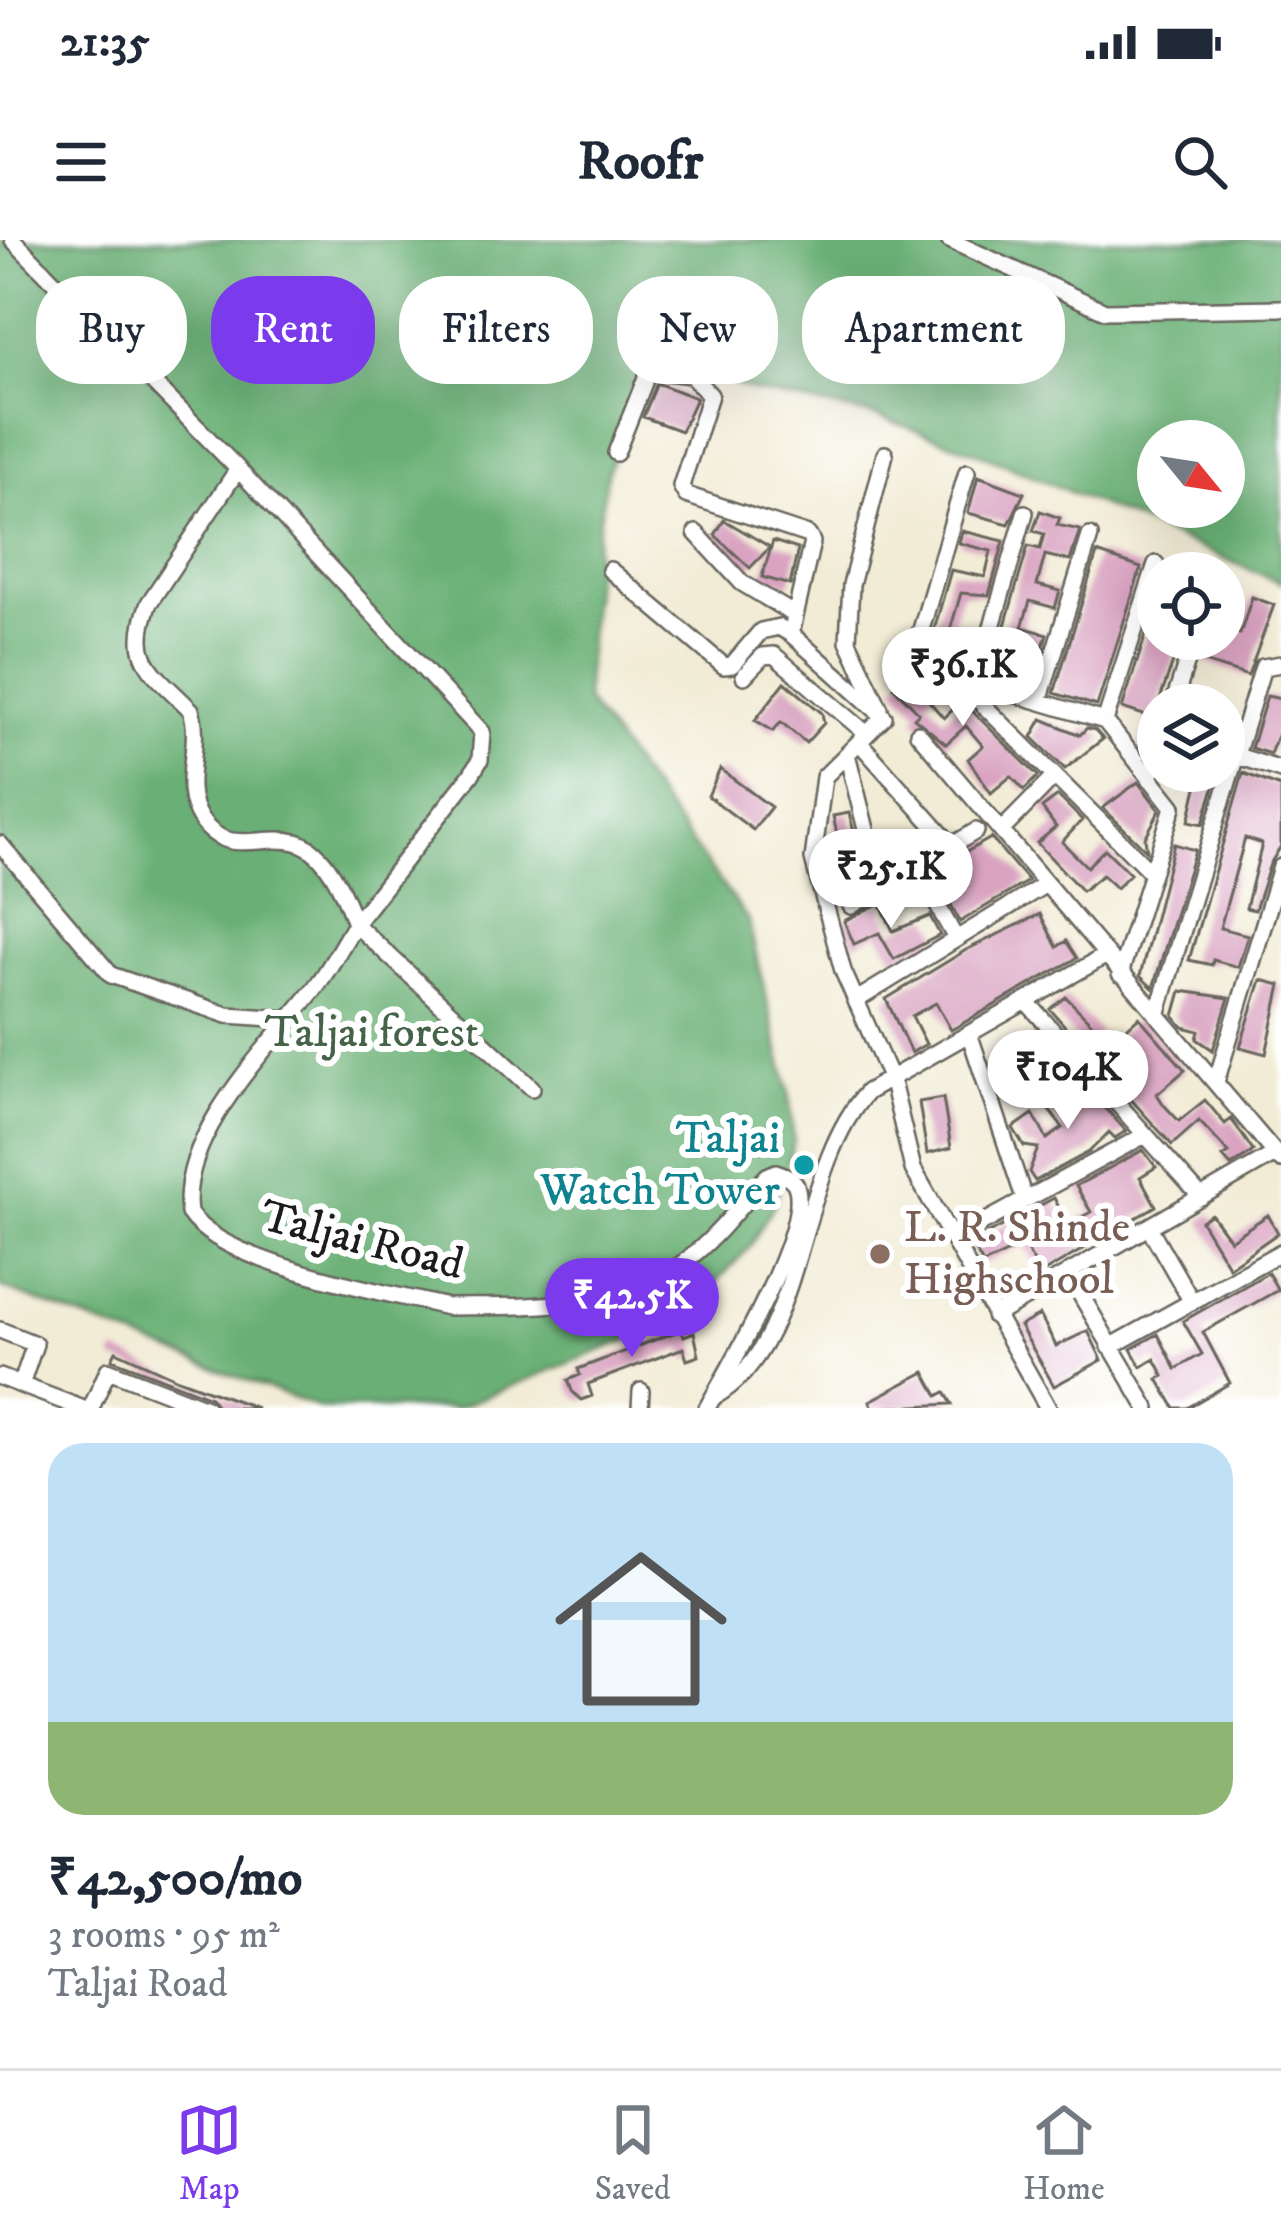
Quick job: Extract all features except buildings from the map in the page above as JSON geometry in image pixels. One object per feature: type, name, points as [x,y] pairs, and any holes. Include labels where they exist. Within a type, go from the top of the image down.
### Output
[{"type":"street","points":[[13,240],[238,470],[149,603],[142,621],[144,661],[151,674],[191,710],[196,744],[190,790],[202,822],[234,843],[297,842],[310,849],[341,886],[355,924],[532,1088]]},
{"type":"street","points":[[949,240],[1105,311],[1281,308]]},
{"type":"street","points":[[616,453],[649,370],[701,380],[710,394],[681,486],[700,503],[808,535],[814,548],[791,634]]},
{"type":"street","points":[[884,717],[848,641],[851,585],[885,454]]},
{"type":"street","name":"Taljai Road","points":[[238,470],[482,732],[480,760],[471,775],[226,1100],[187,1198],[189,1213],[211,1235],[274,1264],[447,1307],[593,1299],[652,1282],[680,1265],[738,1213],[767,1176],[776,1172],[790,1176],[797,1188],[796,1206],[777,1274],[709,1403]]},
{"type":"street","points":[[967,472],[918,640],[1152,872]]},
{"type":"street","points":[[976,682],[1025,513]]},
{"type":"street","points":[[696,533],[742,584],[797,608]]},
{"type":"street","points":[[1040,701],[1090,536]]},
{"type":"street","points":[[610,569],[724,666],[770,626],[791,634],[884,717]]},
{"type":"street","points":[[1105,722],[1137,623]]},
{"type":"street","points":[[744,676],[763,656],[775,656],[952,847]]},
{"type":"street","points":[[1245,722],[1263,667],[1281,664]]},
{"type":"street","points":[[954,676],[1105,722],[1137,763]]},
{"type":"street","points":[[990,712],[1003,691]]},
{"type":"street","points":[[884,717],[824,777],[813,859],[855,1001],[892,1082],[913,1169],[1048,1408]]},
{"type":"street","points":[[918,733],[1278,1157],[994,1316]]},
{"type":"street","points":[[858,743],[881,889]]},
{"type":"street","points":[[1245,759],[1281,770]]},
{"type":"street","points":[[1002,830],[1055,776]]},
{"type":"street","points":[[1120,974],[1173,807],[1161,792]]},
{"type":"street","points":[[1157,1015],[1223,792]]},
{"type":"street","points":[[851,906],[976,832]]},
{"type":"street","points":[[0,844],[111,975],[227,1015],[289,1018]]},
{"type":"street","points":[[1216,1082],[1281,867]]},
{"type":"street","points":[[917,868],[956,939]]},
{"type":"street","points":[[855,1001],[1046,884]]},
{"type":"street","points":[[709,1403],[738,1384],[780,1308],[837,1130],[867,1093],[1105,956]]},
{"type":"street","points":[[1027,1002],[1201,1197]]},
{"type":"street","points":[[970,1036],[1024,1198]]},
{"type":"street","points":[[953,1239],[1145,1135]]},
{"type":"street","points":[[1149,1227],[1192,1302]]},
{"type":"street","points":[[1110,1347],[1281,1252]]},
{"type":"street","points":[[1068,1274],[1147,1408]]},
{"type":"street","points":[[0,1330],[35,1344],[21,1384]]},
{"type":"street","points":[[91,1408],[108,1370],[206,1408]]},
{"type":"street","points":[[0,1376],[81,1408]]},
{"type":"green space","name":"Taljai forest","points":[[0,240],[1281,240],[1281,583],[1245,568],[1245,552],[1209,552],[1153,528],[1245,528],[1245,420],[1137,420],[1137,521],[979,453],[877,416],[732,384],[778,384],[778,276],[617,276],[617,384],[647,384],[608,469],[596,544],[585,699],[748,920],[789,1092],[794,1142],[775,1203],[749,1248],[704,1295],[643,1334],[456,1408],[320,1408],[0,1287]]},
{"type":"place","name":"Taljai Watch Tower","points":[[804,1165]]},
{"type":"place","name":"L. R. Shinde Highschool","points":[[880,1254]]}]
